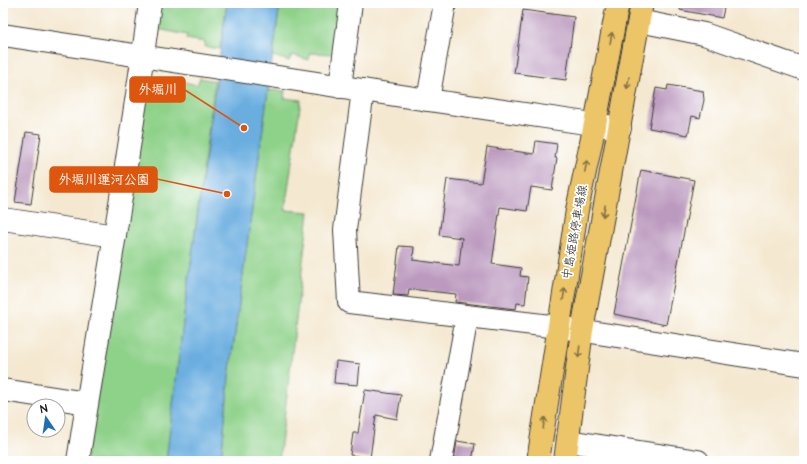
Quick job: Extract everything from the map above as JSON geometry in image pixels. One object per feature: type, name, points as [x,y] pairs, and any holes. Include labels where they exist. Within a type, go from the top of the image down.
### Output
[{"type":"main road","name":"中島姫路停車場線","points":[[538,461],[577,210],[618,3]]},
{"type":"main road","name":"中島姫路停車場線","points":[[566,451],[582,330],[640,12]]},
{"type":"street","points":[[78,461],[115,236],[150,3]]},
{"type":"street","points":[[340,87],[351,3]]},
{"type":"street","points":[[428,100],[445,3]]},
{"type":"street","points":[[640,12],[804,69]]},
{"type":"street","points":[[3,35],[620,128]]},
{"type":"street","points":[[363,90],[345,230],[349,302],[582,330],[804,365]]},
{"type":"street","points":[[3,219],[115,236]]},
{"type":"street","points":[[441,461],[467,317]]},
{"type":"street","points":[[3,390],[87,403]]},
{"type":"street","points":[[566,451],[698,461]]},
{"type":"green space","points":[[156,3],[227,3],[220,49],[205,47],[205,42],[186,39],[187,35],[152,28]]},
{"type":"green space","points":[[280,3],[341,3],[334,54],[309,53],[309,60],[292,55],[289,61],[273,56]]},
{"type":"green space","points":[[200,78],[215,81],[166,461],[86,461],[144,82],[179,88],[181,81],[197,85]]},
{"type":"green space","points":[[268,90],[285,91],[284,98],[301,100],[285,210],[309,212],[279,461],[221,461],[229,377]]},
{"type":"water","points":[[227,3],[280,3],[229,377],[221,461],[166,461],[186,299]]},
{"type":"building","points":[[680,3],[725,3],[722,18],[680,10]]},
{"type":"building","points":[[523,10],[574,17],[566,80],[514,73]]},
{"type":"building","points":[[668,85],[703,91],[704,100],[700,118],[692,116],[688,135],[649,128],[656,88],[667,90]]},
{"type":"building","points":[[26,132],[41,134],[31,204],[15,202]]},
{"type":"building","points":[[536,141],[557,144],[555,158],[557,158],[552,190],[531,187],[527,211],[500,207],[492,264],[521,268],[520,276],[528,277],[525,304],[517,303],[516,309],[455,302],[456,294],[409,289],[408,296],[393,295],[399,246],[414,247],[413,260],[459,266],[462,238],[439,235],[447,179],[481,183],[487,147],[534,154]]},
{"type":"building","points":[[641,170],[694,180],[666,325],[614,314]]},
{"type":"building","points":[[336,361],[360,364],[358,385],[334,383]]},
{"type":"building","points":[[365,390],[401,395],[397,419],[376,415],[370,458],[350,455],[353,433],[358,433]]},
{"type":"building","points":[[457,441],[475,444],[472,461],[454,461]]},
{"type":"place","name":"外堀川","points":[[244,128]]},
{"type":"place","name":"外堀川運河公園","points":[[227,194]]}]
